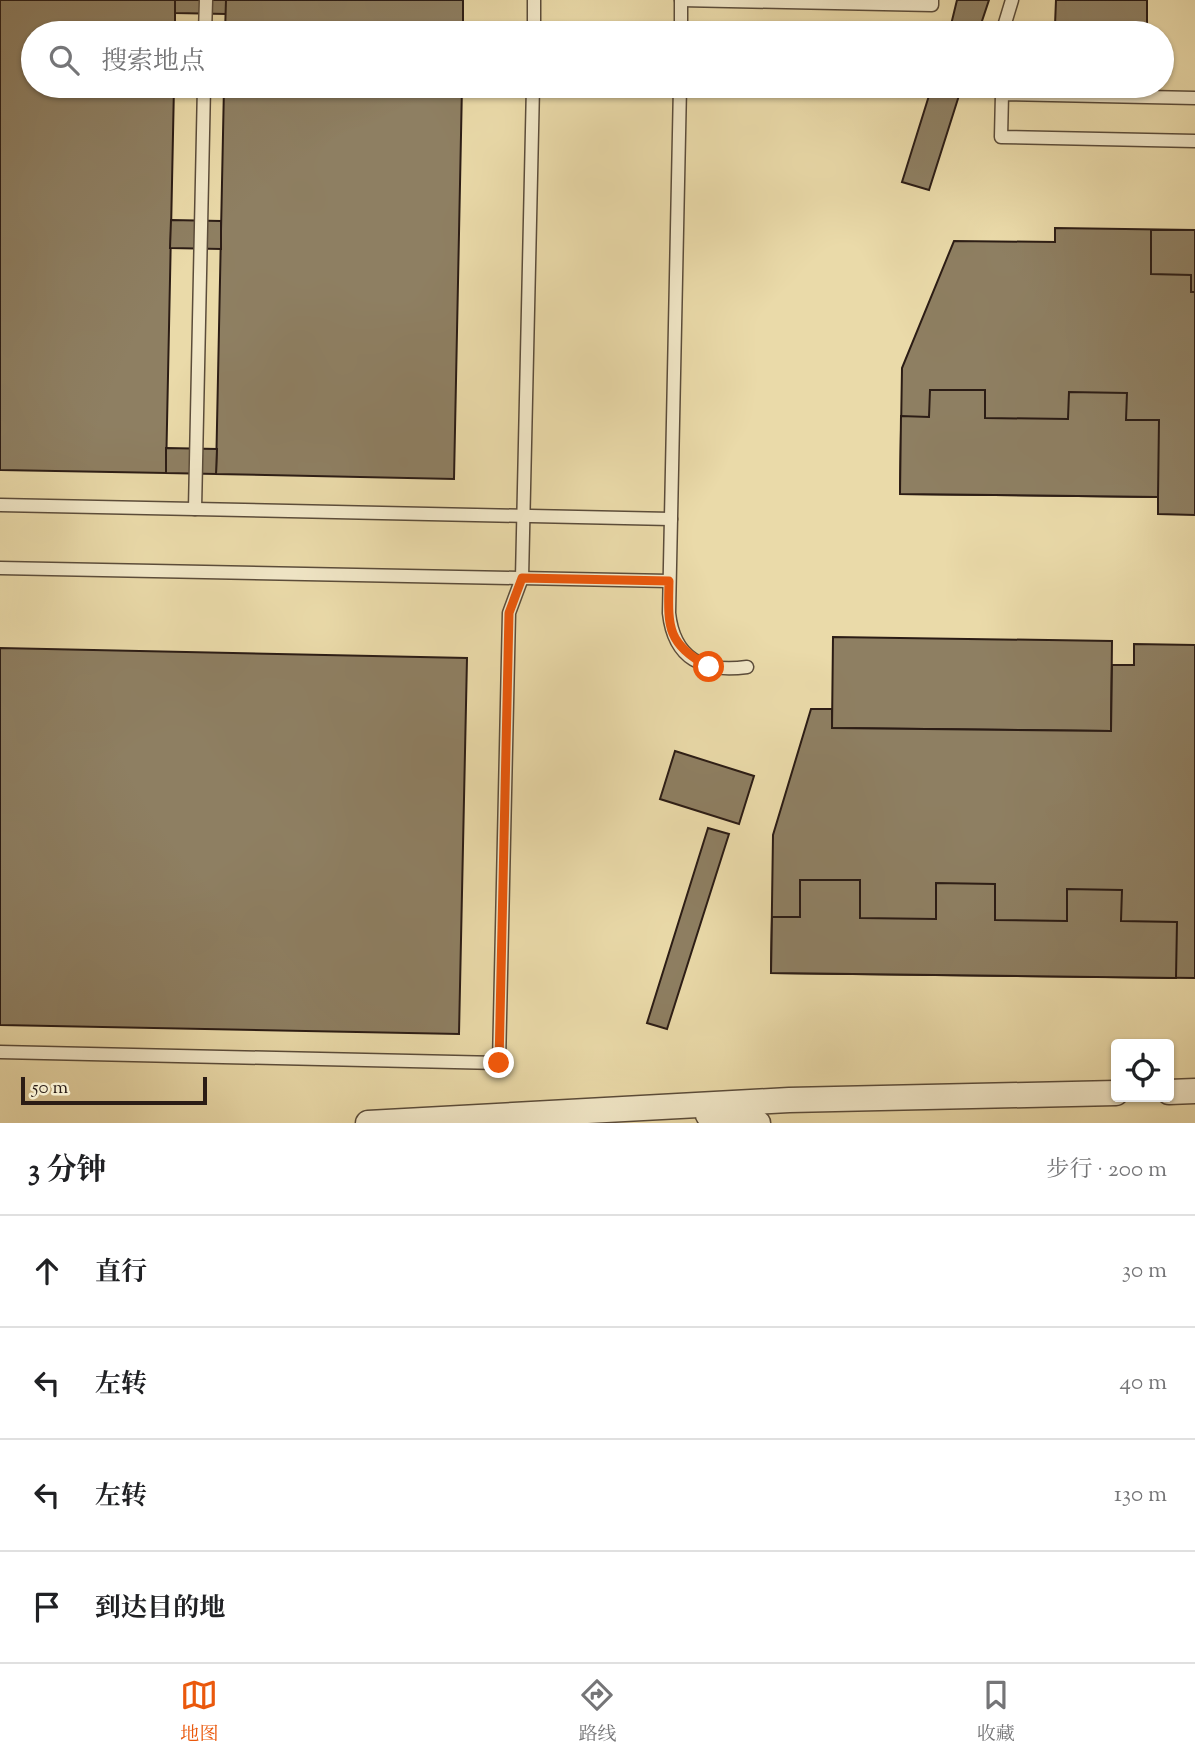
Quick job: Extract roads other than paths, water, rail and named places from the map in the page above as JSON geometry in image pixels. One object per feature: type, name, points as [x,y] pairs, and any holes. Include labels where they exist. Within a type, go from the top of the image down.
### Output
[{"type":"street","points":[[1174,1092],[1195,1091]]},
{"type":"street","points":[[666,1118],[789,1100],[1111,1093]]},
{"type":"street","points":[[368,1123],[666,1118],[758,1123]]},
{"type":"lane","points":[[205,21],[206,0]]},
{"type":"lane","points":[[534,0],[534,21]]},
{"type":"lane","points":[[681,21],[681,0],[932,5],[932,0]]},
{"type":"lane","points":[[1006,21],[1012,0]]},
{"type":"lane","points":[[1174,97],[1195,98]]},
{"type":"lane","points":[[195,509],[204,98]]},
{"type":"lane","points":[[0,1052],[499,1063],[509,613],[522,578],[533,98]]},
{"type":"lane","points":[[680,98],[669,581],[671,632],[692,658],[709,667],[724,670],[747,667]]},
{"type":"lane","points":[[1000,98],[1001,137],[1195,141]]},
{"type":"lane","points":[[0,505],[671,519]]},
{"type":"lane","points":[[0,568],[669,581]]}]
